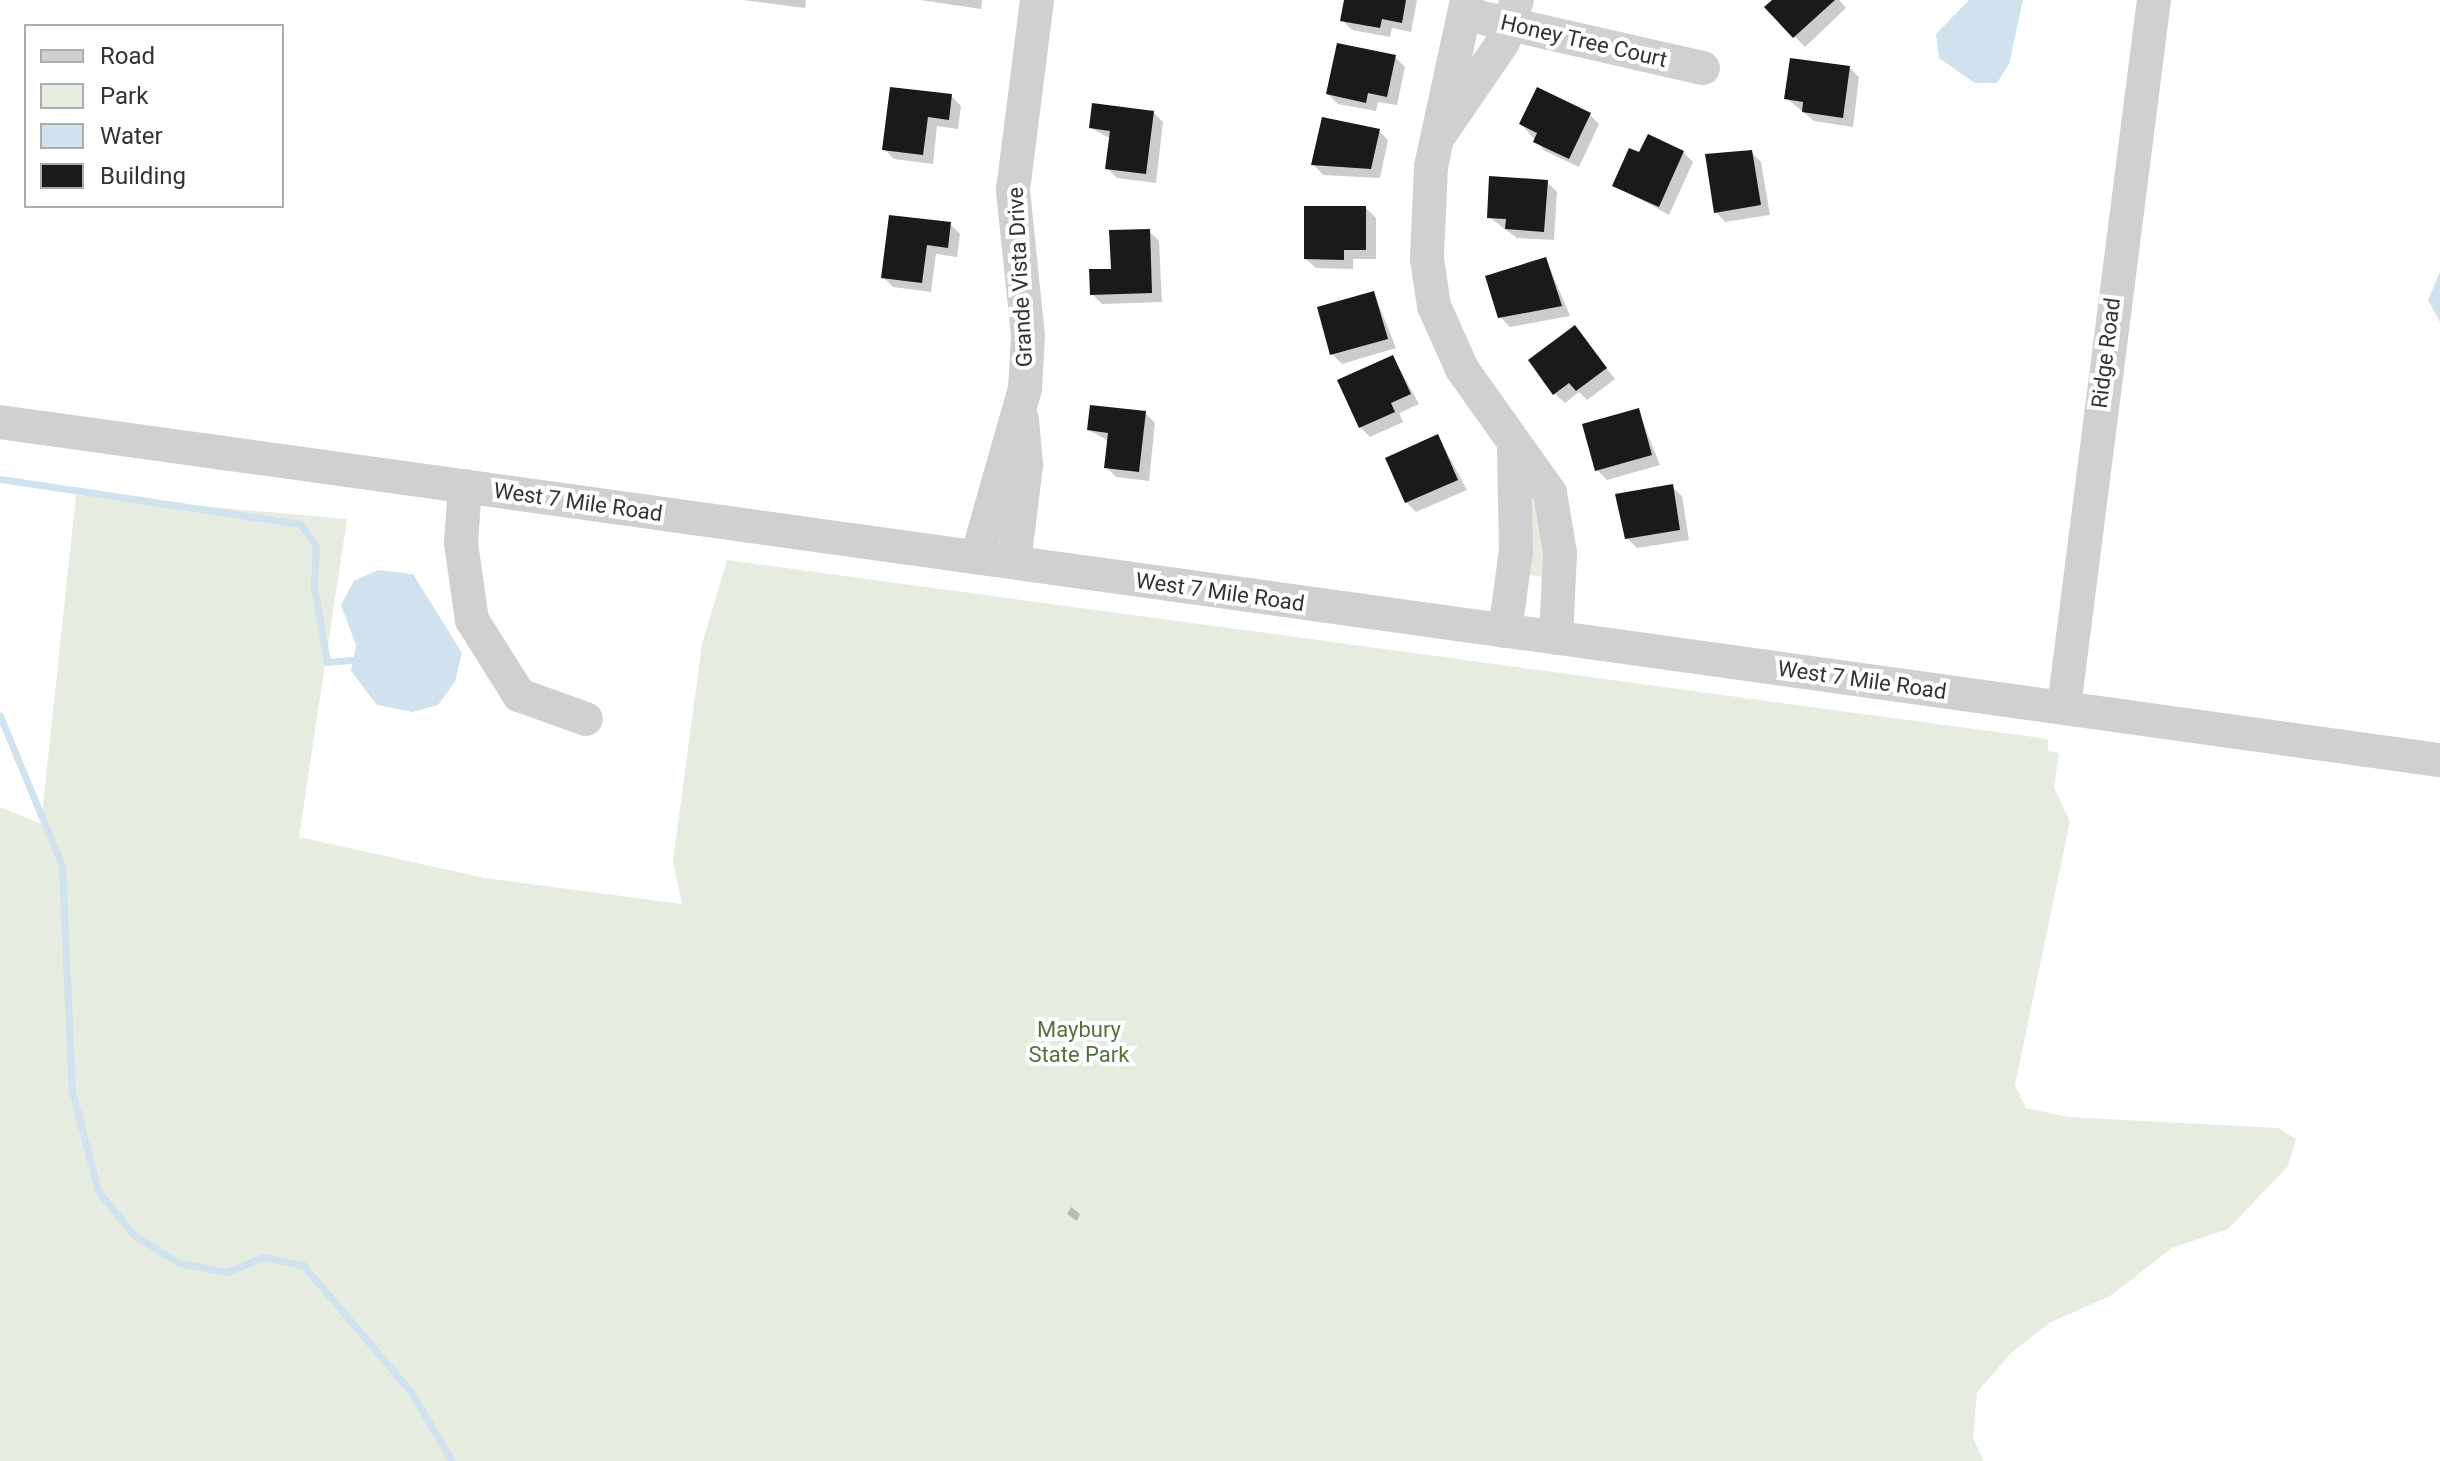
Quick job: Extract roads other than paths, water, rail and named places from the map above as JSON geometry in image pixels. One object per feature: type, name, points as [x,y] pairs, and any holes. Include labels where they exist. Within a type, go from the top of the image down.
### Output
[{"type":"street","name":"Grande Vista Drive","points":[[1014,562],[1026,465],[1021,411],[1028,336],[1013,200],[1037,0]]},
{"type":"street","name":"Ridge Road","points":[[2064,707],[2154,0]]},
{"type":"street","name":"Honey Tree Court","points":[[1466,7],[1513,12],[1703,68]]},
{"type":"street","points":[[1466,7],[1437,140],[1427,259],[1434,306],[1462,369],[1550,493],[1560,553],[1556,638]]},
{"type":"street","points":[[1437,140],[1513,12]]},
{"type":"street","name":"Grande Vista Drive","points":[[977,557],[1021,411]]},
{"type":"street","name":"West 7 Mile Road","points":[[0,422],[2440,760]]},
{"type":"street","points":[[1505,631],[1516,551],[1514,445]]},
{"type":"street","points":[[465,486],[461,543],[472,620],[519,695],[586,719]]},
{"type":"water","points":[[1969,0],[2023,0],[2009,64],[1997,83],[1975,83],[1939,58],[1936,34]]},
{"type":"water","points":[[2440,272],[2440,322],[2428,300]]},
{"type":"water","points":[[378,570],[413,574],[462,653],[455,682],[438,705],[413,712],[377,705],[351,671],[356,645],[341,605],[354,581]]},
{"type":"waterway","points":[[0,479],[300,524],[316,546],[314,586],[327,662],[351,660]]},
{"type":"waterway","points":[[0,716],[62,866],[72,1091],[98,1191],[134,1235],[179,1263],[226,1272],[264,1257],[303,1265],[411,1392],[452,1461]]},
{"type":"park label","name":"Maybury State Park","points":[[1079,1042]]}]
